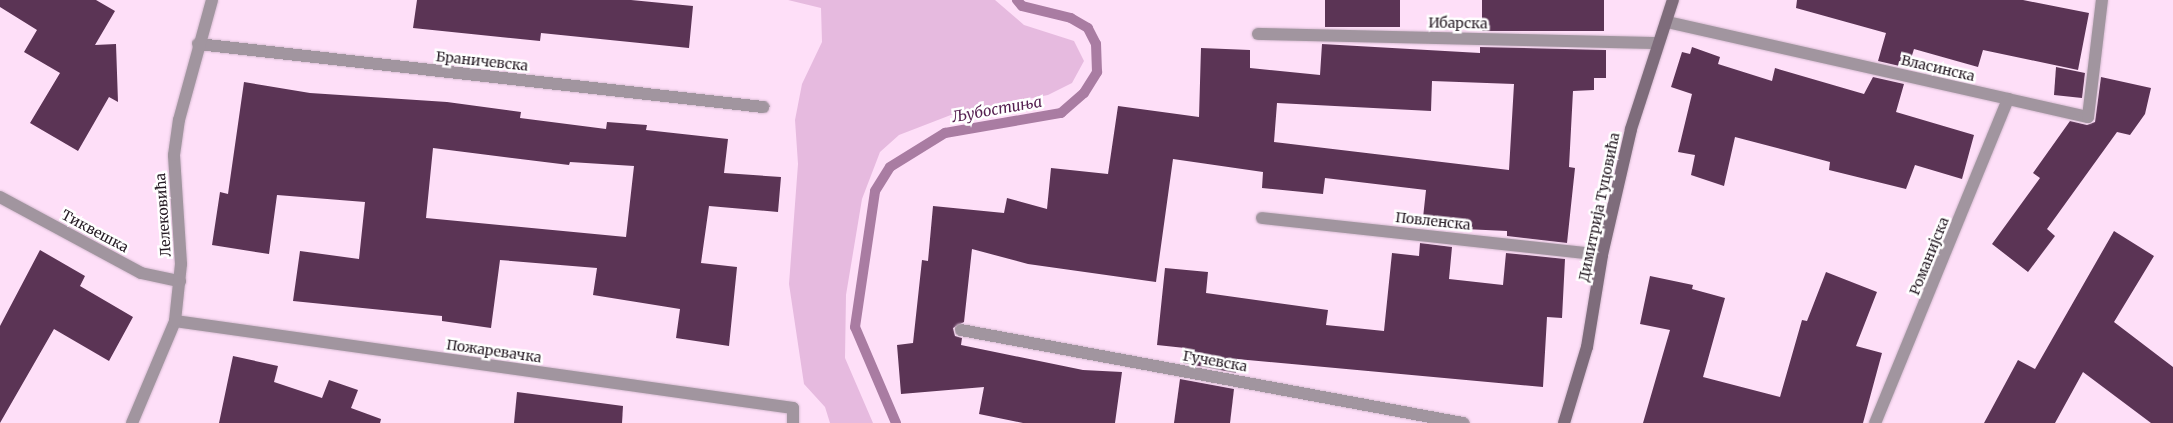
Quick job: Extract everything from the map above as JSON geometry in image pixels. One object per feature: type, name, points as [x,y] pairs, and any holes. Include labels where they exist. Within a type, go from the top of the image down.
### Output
[{"type":"street","name":"Лелековића","points":[[132,423],[175,321],[180,282],[174,155],[198,44],[212,0]]},
{"type":"street","name":"Димитрија Туцовића","points":[[1564,423],[1587,347],[1602,254],[1631,129],[1673,0]]},
{"type":"street","name":"Власинска","points":[[1667,22],[2088,117],[2102,0]]},
{"type":"street","name":"Ибарска","points":[[1258,34],[1658,42]]},
{"type":"street","name":"Браничевска","points":[[198,44],[763,107]]},
{"type":"street","name":"Романијска","points":[[1875,423],[2008,99]]},
{"type":"street","name":"Тиквешка","points":[[0,197],[142,273],[180,282]]},
{"type":"street","name":"Повленска","points":[[1262,218],[1602,254]]},
{"type":"street","name":"Пожаревачка","points":[[175,321],[793,408],[793,423]]},
{"type":"street","name":"Гучевска","points":[[961,330],[1463,423]]},
{"type":"shaded area","points":[[788,0],[995,0],[1024,25],[1074,41],[1084,61],[1072,83],[1048,95],[956,113],[899,135],[880,152],[862,199],[846,295],[845,358],[873,423],[830,423],[825,407],[804,384],[789,284],[798,164],[795,120],[802,84],[822,42],[821,8]]},
{"type":"building","points":[[0,0],[96,0],[115,11],[95,45],[116,44],[118,102],[109,97],[78,151],[30,123],[60,73],[24,52],[37,30],[0,7]]},
{"type":"building","points":[[417,0],[631,0],[693,6],[689,48],[541,33],[540,41],[413,28]]},
{"type":"building","points":[[1325,0],[1400,0],[1400,27],[1325,27]]},
{"type":"building","points":[[1482,0],[1604,0],[1604,31],[1482,31]]},
{"type":"building","points":[[1797,0],[2023,0],[2089,13],[2078,70],[1983,50],[1978,67],[1914,49],[1908,68],[1878,61],[1886,33],[1796,8]]},
{"type":"building","points":[[1322,44],[1480,53],[1480,47],[1606,50],[1606,78],[1594,78],[1594,90],[1573,91],[1569,167],[1575,168],[1567,243],[1507,236],[1507,231],[1422,227],[1426,190],[1325,178],[1323,194],[1262,188],[1263,172],[1173,159],[1156,282],[1028,264],[972,249],[964,322],[953,328],[955,336],[962,338],[961,345],[1083,370],[1122,372],[1115,423],[1023,423],[979,414],[984,387],[901,394],[897,345],[913,343],[922,260],[928,261],[933,206],[1004,213],[1007,198],[1047,209],[1051,168],[1108,174],[1118,106],[1199,117],[1201,48],[1250,50],[1250,68],[1320,75]],"holes":[[[1432,81],[1514,84],[1509,170],[1274,142],[1277,103],[1431,111]]]},
{"type":"building","points":[[1692,47],[1720,57],[1718,64],[1772,81],[1775,68],[1864,94],[1873,77],[1904,84],[1896,112],[1974,135],[1962,179],[1915,165],[1906,189],[1829,170],[1830,162],[1735,137],[1724,186],[1691,175],[1695,155],[1678,152],[1692,94],[1671,87],[1682,52],[1690,54]]},
{"type":"building","points":[[2056,67],[2085,73],[2082,98],[2054,95]]},
{"type":"building","points":[[2101,77],[2151,88],[2145,114],[2130,135],[2117,132],[2047,229],[2055,236],[2028,272],[1992,244],[2040,178],[2033,173],[2070,121],[2087,125],[2095,122]]},
{"type":"building","points":[[244,82],[310,93],[447,102],[521,112],[520,118],[606,129],[607,122],[647,125],[646,130],[728,139],[724,173],[781,177],[778,212],[709,206],[701,263],[737,267],[729,346],[676,338],[680,309],[593,295],[597,268],[500,260],[491,328],[442,321],[442,316],[293,301],[300,251],[359,259],[365,202],[277,195],[269,254],[212,245],[220,192],[228,194]],"holes":[[[433,148],[569,165],[570,162],[634,166],[626,237],[426,218]]]},
{"type":"building","points":[[2114,231],[2154,256],[2114,322],[2173,367],[2173,423],[2151,423],[2083,372],[2055,423],[1984,423],[2018,360],[2035,369]]},
{"type":"building","points":[[1420,243],[1452,247],[1449,279],[1503,285],[1506,253],[1565,259],[1562,318],[1547,317],[1543,387],[1237,359],[1236,373],[1183,363],[1185,348],[1157,345],[1165,268],[1208,272],[1206,293],[1328,310],[1326,325],[1384,331],[1392,253],[1419,256]]},
{"type":"building","points":[[40,250],[85,276],[80,286],[133,317],[109,361],[54,329],[0,423],[0,326]]},
{"type":"building","points":[[1826,272],[1877,292],[1856,346],[1882,353],[1863,423],[1643,423],[1670,330],[1640,324],[1650,276],[1693,285],[1692,289],[1725,298],[1703,377],[1780,397],[1802,320],[1807,321]]},
{"type":"building","points":[[233,356],[278,366],[274,382],[322,398],[329,380],[358,390],[351,408],[381,419],[380,423],[219,423]]},
{"type":"building","points":[[1180,379],[1234,389],[1230,423],[1174,423]]},
{"type":"building","points":[[517,392],[623,406],[622,423],[514,423]]},
{"type":"waterway","name":"Љубостиња","points":[[896,423],[855,327],[875,191],[890,167],[945,133],[1061,113],[1084,93],[1097,72],[1096,44],[1088,28],[1071,18],[1022,6],[1017,0]]}]
